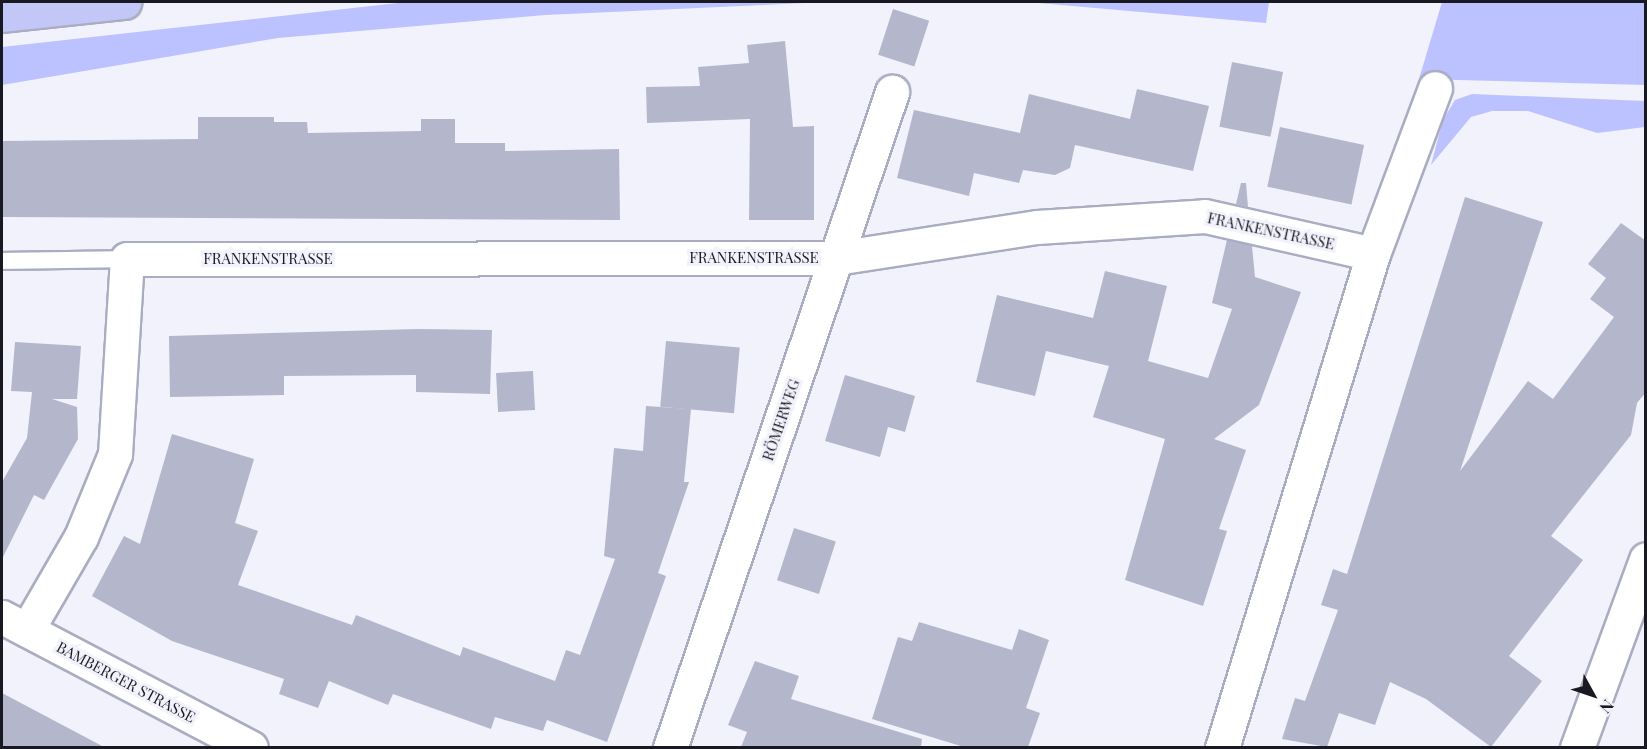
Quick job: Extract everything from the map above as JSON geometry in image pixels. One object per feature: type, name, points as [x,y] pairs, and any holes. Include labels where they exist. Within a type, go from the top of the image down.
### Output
[{"type":"main road","points":[[2,15],[124,2]]},
{"type":"street","points":[[1222,747],[1373,254],[1435,88]]},
{"type":"street","name":"RÖMERWEG","points":[[670,747],[892,92]]},
{"type":"street","name":"FRANKENSTRASSE","points":[[127,259],[836,258],[1037,227],[1205,216],[1373,254]]},
{"type":"street","points":[[14,624],[81,537],[115,454],[127,259]]},
{"type":"street","points":[[1577,747],[1646,559]]},
{"type":"street","name":"BAMBERGER STRASSE","points":[[14,624],[251,747]]},
{"type":"lane","name":"FRANKENSTRASSE","points":[[2,261],[127,259]]},
{"type":"shaded area","points":[[407,2],[828,2],[545,15],[278,38],[2,85],[2,47]]},
{"type":"shaded area","points":[[1027,2],[1269,2],[1266,23]]},
{"type":"shaded area","points":[[1442,2],[1645,2],[1645,85],[1419,79]]},
{"type":"shaded area","points":[[1472,94],[1645,101],[1645,127],[1597,133],[1528,111],[1492,111],[1471,117],[1431,165],[1443,120],[1455,100]]},
{"type":"building","points":[[893,9],[929,21],[914,66],[878,55]]},
{"type":"building","points":[[785,41],[793,127],[814,126],[814,220],[749,220],[750,119],[647,123],[646,87],[700,86],[698,67],[749,63],[747,45]]},
{"type":"building","points":[[1232,62],[1283,72],[1270,137],[1219,127]]},
{"type":"building","points":[[1137,89],[1209,106],[1193,171],[1075,145],[1070,168],[1055,175],[1023,170],[1019,183],[974,173],[969,196],[897,178],[914,110],[1020,133],[1029,94],[1130,119]]},
{"type":"building","points":[[198,117],[274,117],[274,122],[307,122],[308,133],[421,131],[421,119],[455,119],[455,143],[505,143],[505,151],[619,149],[620,220],[2,217],[2,141],[198,139]]},
{"type":"building","points":[[1280,127],[1364,145],[1351,205],[1267,187]]},
{"type":"building","points":[[1241,183],[1246,183],[1248,207],[1236,204]]},
{"type":"building","points":[[1465,197],[1543,222],[1460,471],[1528,381],[1553,399],[1614,317],[1590,299],[1606,278],[1588,264],[1621,223],[1646,241],[1646,392],[1637,403],[1631,435],[1551,536],[1583,560],[1509,656],[1542,681],[1491,747],[1426,699],[1390,682],[1375,725],[1339,713],[1327,747],[1282,739],[1295,698],[1305,701],[1338,610],[1321,605],[1333,569],[1347,574]]},
{"type":"building","points":[[1227,240],[1252,246],[1255,277],[1301,292],[1259,405],[1214,439],[1246,450],[1219,529],[1227,531],[1203,606],[1125,580],[1165,439],[1093,417],[1109,366],[1046,351],[1035,396],[976,382],[997,295],[1093,318],[1105,271],[1167,286],[1148,361],[1208,378],[1232,309],[1212,303]]},
{"type":"building","points":[[418,329],[492,330],[490,394],[416,392],[416,375],[284,376],[284,395],[170,397],[169,336]]},
{"type":"building","points":[[666,341],[740,347],[734,413],[660,407]]},
{"type":"building","points":[[15,342],[81,346],[77,399],[52,399],[77,407],[78,439],[44,500],[34,495],[2,559],[2,482],[27,438],[32,392],[11,391]]},
{"type":"building","points":[[533,371],[535,410],[498,412],[496,373]]},
{"type":"building","points":[[845,375],[915,396],[905,432],[888,427],[880,457],[825,441]]},
{"type":"building","points":[[646,406],[691,409],[684,482],[689,482],[658,573],[666,576],[607,742],[547,720],[543,731],[495,717],[491,729],[393,694],[388,705],[329,681],[318,708],[279,694],[284,679],[172,641],[92,596],[124,536],[140,544],[172,434],[254,459],[235,523],[258,531],[238,585],[352,625],[356,615],[460,656],[463,647],[555,681],[566,650],[580,655],[615,559],[604,556],[614,448],[643,451]]},
{"type":"building","points":[[794,528],[836,542],[819,594],[777,580]]},
{"type":"building","points":[[919,622],[1012,650],[1019,629],[1049,640],[1026,708],[1040,713],[1028,747],[964,747],[872,719],[898,637],[912,641]]},
{"type":"building","points":[[755,661],[799,676],[791,699],[922,739],[921,747],[741,747],[747,732],[728,725]]},
{"type":"building","points":[[2,693],[104,747],[2,747]]}]
